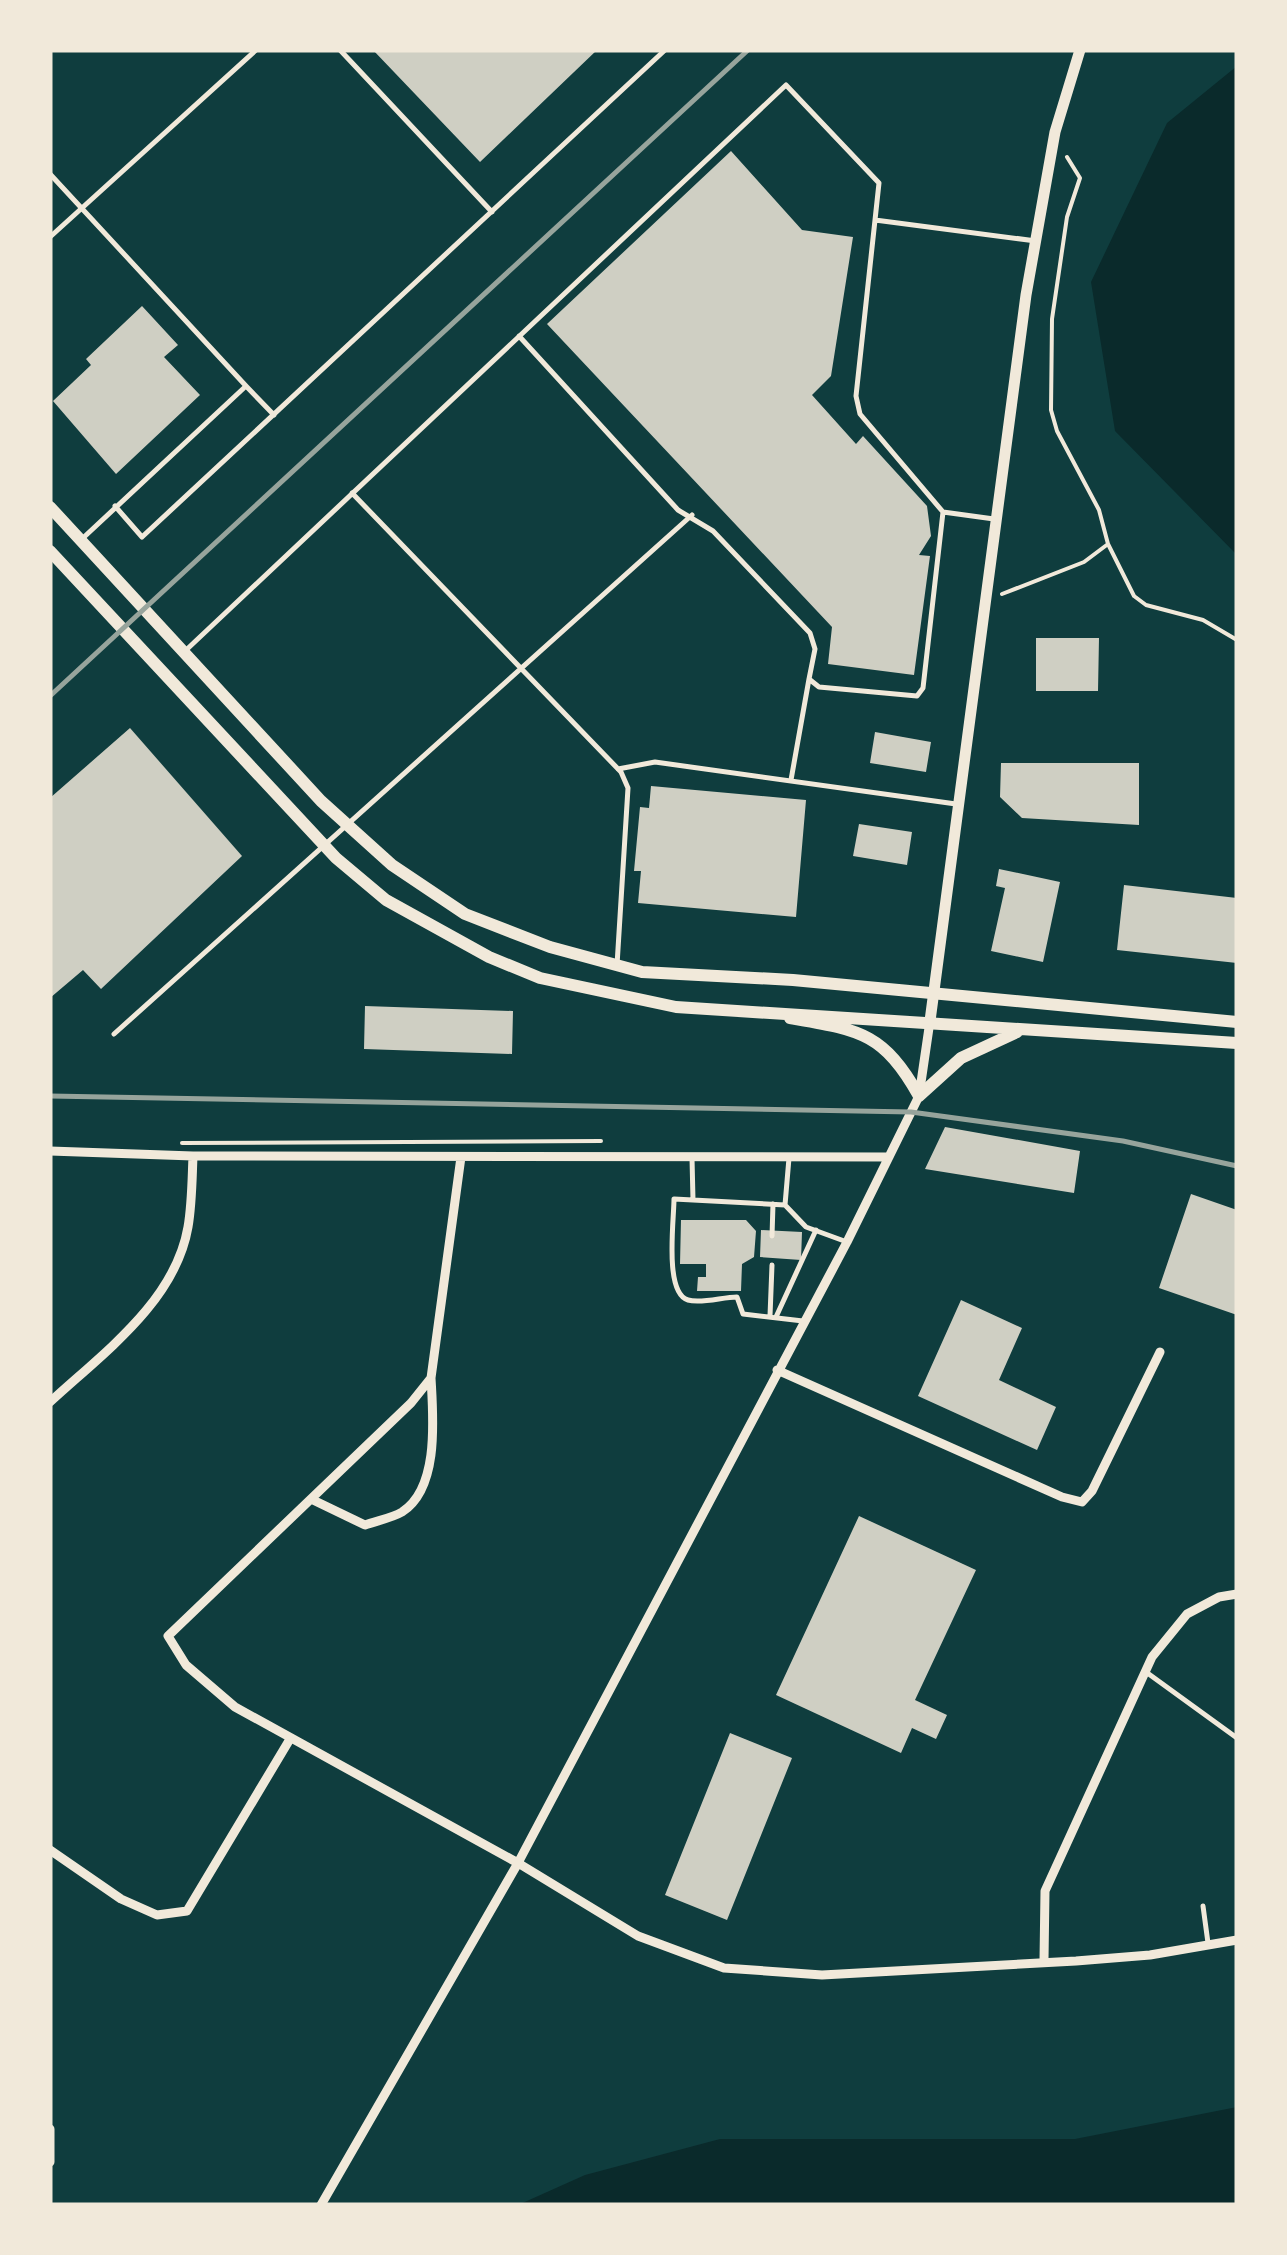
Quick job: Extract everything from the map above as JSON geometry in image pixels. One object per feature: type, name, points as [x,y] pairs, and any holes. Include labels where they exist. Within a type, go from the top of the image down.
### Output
[{"type":"main road","points":[[50,507],[348,824],[392,865],[466,914],[550,947],[642,972],[1237,1022]]},
{"type":"main road","points":[[50,551],[324,846],[386,900],[488,957],[540,978],[676,1007],[1237,1043]]},
{"type":"main road","points":[[744,1010],[868,1035],[892,1053],[919,1096],[976,1048],[1025,1030]]},
{"type":"street","points":[[321,2205],[518,1864],[847,1242],[919,1096],[1036,242],[1054,132],[1080,50]]},
{"type":"street","points":[[50,1151],[193,1156],[889,1157]]},
{"type":"street","points":[[50,1402],[130,1328],[172,1271],[188,1226],[193,1156]]},
{"type":"street","points":[[310,1499],[365,1525],[405,1511],[428,1474],[434,1430],[431,1378],[461,1157]]},
{"type":"street","points":[[777,1370],[1062,1497],[1082,1502],[1092,1491],[1160,1352]]},
{"type":"street","points":[[431,1378],[411,1403],[168,1636],[186,1665],[235,1708],[518,1864],[638,1936],[724,1968],[822,1975],[1150,1954],[1237,1940]]},
{"type":"street","points":[[1044,1960],[1045,1891],[1146,1672],[1187,1614],[1219,1597],[1237,1594]]},
{"type":"street","points":[[50,1850],[121,1899],[157,1916],[187,1911],[290,1739]]},
{"type":"street","points":[[50,2129],[50,2162]]},
{"type":"lane","points":[[50,238],[256,50]]},
{"type":"lane","points":[[340,50],[492,212]]},
{"type":"lane","points":[[114,506],[142,538],[665,50]]},
{"type":"lane","points":[[184,652],[786,85],[879,184],[856,396],[860,414],[943,512],[997,520]]},
{"type":"lane","points":[[50,174],[274,415]]},
{"type":"lane","points":[[875,220],[1036,242]]},
{"type":"lane","points":[[519,336],[678,510],[713,531],[810,633],[815,649],[791,780]]},
{"type":"lane","points":[[80,540],[246,386]]},
{"type":"lane","points":[[352,494],[618,770],[628,788],[617,964]]},
{"type":"lane","points":[[809,680],[819,687],[917,696],[923,688],[943,512]]},
{"type":"lane","points":[[114,1034],[692,516]]},
{"type":"lane","points":[[618,770],[654,762],[959,804]]},
{"type":"lane","points":[[692,1157],[693,1200]]},
{"type":"lane","points":[[785,1205],[789,1157]]},
{"type":"lane","points":[[803,1321],[743,1314],[738,1297],[688,1300],[679,1295],[673,1278],[674,1199],[785,1205],[816,1230],[847,1242]]},
{"type":"lane","points":[[772,1204],[772,1236]]},
{"type":"lane","points":[[773,1316],[816,1230]]},
{"type":"lane","points":[[772,1265],[773,1316]]},
{"type":"lane","points":[[1146,1672],[1237,1738]]},
{"type":"lane","points":[[1203,1906],[1208,1944]]},
{"type":"path","points":[[1062,148],[1080,178],[1066,217],[1052,319],[1052,410],[1057,430],[1104,519],[1108,544],[1140,601],[1203,620],[1237,640]]},
{"type":"path","points":[[1002,594],[1084,562],[1108,544]]},
{"type":"path","points":[[181,1144],[184,1140],[620,1141]]},
{"type":"water","points":[[1237,66],[1237,555],[1115,431],[1091,282],[1167,123]]},
{"type":"water","points":[[1237,2107],[1237,2205],[518,2205],[585,2175],[720,2139],[1075,2139]]},
{"type":"building","points":[[373,50],[597,50],[480,162]]},
{"type":"building","points":[[731,151],[802,230],[853,237],[831,376],[812,395],[856,444],[863,436],[927,506],[931,536],[919,555],[930,556],[914,675],[828,664],[832,627],[547,324]]},
{"type":"building","points":[[142,306],[178,345],[164,357],[200,395],[116,474],[53,401],[91,365],[86,359]]},
{"type":"building","points":[[1036,638],[1099,638],[1098,691],[1036,691]]},
{"type":"building","points":[[130,728],[242,856],[101,989],[83,970],[50,998],[50,798]]},
{"type":"building","points":[[875,732],[931,742],[926,772],[870,763]]},
{"type":"building","points":[[1001,763],[1139,763],[1139,825],[1022,818],[1000,797]]},
{"type":"building","points":[[651,786],[806,800],[796,917],[638,903],[641,871],[634,871],[640,807],[649,808]]},
{"type":"building","points":[[859,824],[912,832],[907,865],[853,856]]},
{"type":"building","points":[[999,869],[1060,882],[1043,962],[991,951],[1005,888],[996,886]]},
{"type":"building","points":[[1124,885],[1237,898],[1237,963],[1117,950]]},
{"type":"building","points":[[365,1006],[513,1011],[512,1054],[364,1049]]},
{"type":"building","points":[[945,1127],[1080,1151],[1074,1193],[925,1169]]},
{"type":"building","points":[[1191,1194],[1237,1210],[1237,1315],[1159,1288]]},
{"type":"building","points":[[681,1220],[746,1220],[756,1231],[754,1257],[742,1264],[741,1291],[697,1291],[698,1277],[706,1277],[706,1264],[680,1264]]},
{"type":"building","points":[[761,1230],[802,1232],[801,1260],[760,1257]]},
{"type":"building","points":[[961,1300],[1022,1328],[999,1380],[1056,1407],[1037,1450],[918,1396]]},
{"type":"building","points":[[859,1516],[976,1570],[915,1700],[947,1715],[936,1739],[912,1728],[901,1753],[776,1695]]},
{"type":"building","points":[[730,1733],[792,1758],[727,1920],[665,1895]]},
{"type":"railway","points":[[50,696],[748,50]]},
{"type":"railway","points":[[50,1096],[911,1112],[1123,1141],[1237,1166]]}]
